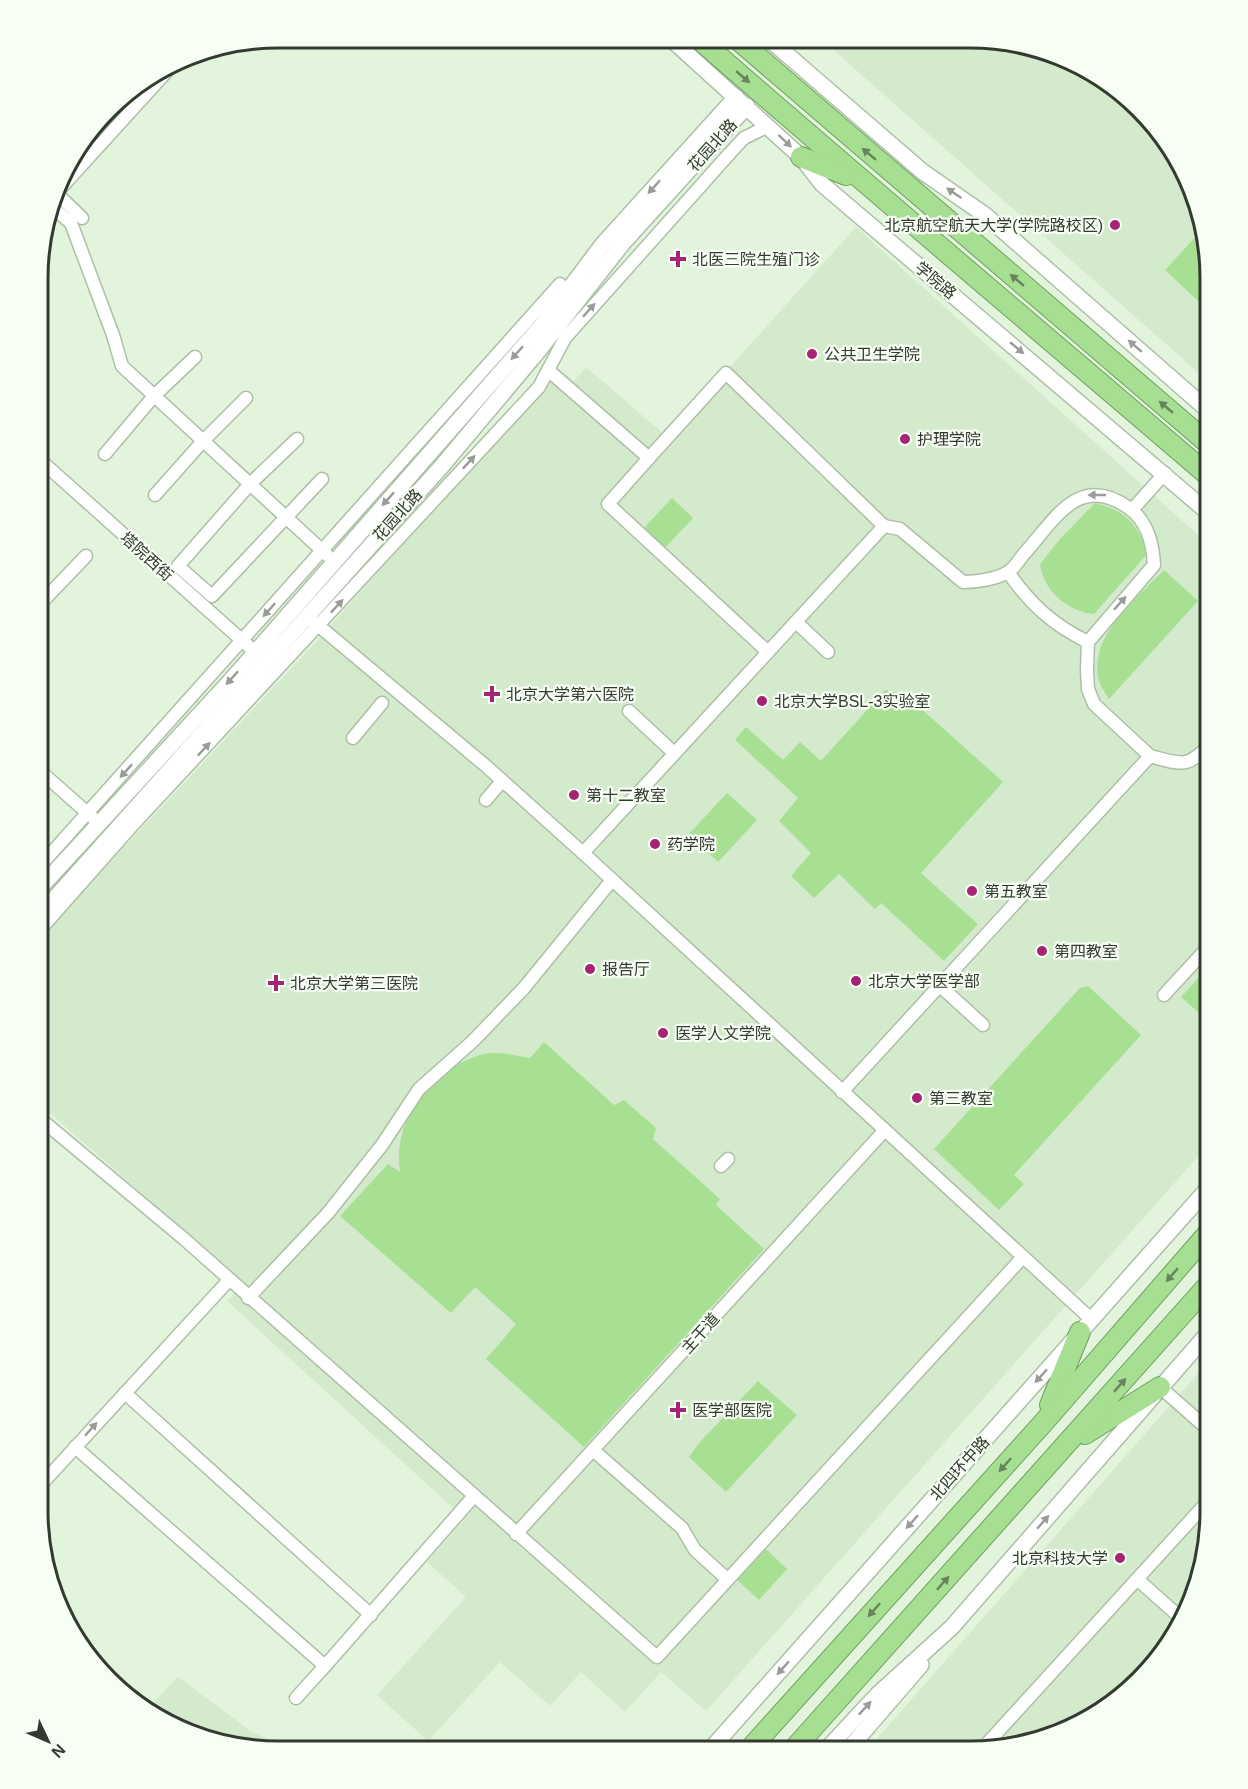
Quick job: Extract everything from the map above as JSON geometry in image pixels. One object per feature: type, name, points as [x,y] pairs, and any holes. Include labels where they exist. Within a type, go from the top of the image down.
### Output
[{"type":"highway","name":"学院路","points":[[709,48],[861,182],[1200,469]]},
{"type":"highway","points":[[748,48],[1200,435]]},
{"type":"highway","points":[[801,157],[861,182]]},
{"type":"highway","name":"北四环中路","points":[[757,1741],[1044,1422],[1200,1243]]},
{"type":"highway","points":[[801,1741],[1200,1294]]},
{"type":"highway","points":[[1044,1422],[1086,1325]]},
{"type":"highway","points":[[1067,1445],[1160,1387]]},
{"type":"street","name":"学院路","points":[[681,48],[801,157],[822,184],[1200,505]]},
{"type":"street","points":[[779,48],[923,172],[985,215],[1200,403]]},
{"type":"street","points":[[72,175],[156,83]]},
{"type":"street","name":"花园北路","points":[[48,873],[54,861],[93,819],[255,652],[328,556],[542,325],[603,244],[741,101]]},
{"type":"street","name":"花园北路","points":[[48,907],[313,621],[535,355],[623,243],[741,101]]},
{"type":"street","points":[[48,921],[313,621],[539,387],[564,338],[730,153],[744,138],[768,126]]},
{"type":"street","points":[[62,199],[82,218]]},
{"type":"street","points":[[58,212],[71,223],[122,366],[328,556]]},
{"type":"street","points":[[48,778],[93,819],[242,641],[328,556],[560,284]]},
{"type":"street","points":[[105,454],[154,396],[195,357]]},
{"type":"street","points":[[548,370],[649,458]]},
{"type":"street","points":[[768,652],[608,504],[726,373],[884,526],[900,529],[963,582],[973,582],[1008,572],[1072,501],[1092,493],[1111,496],[1132,510],[1150,537],[1154,565],[1099,626],[1088,642],[1088,688],[1094,704],[1150,756],[1180,764],[1190,762],[1200,753]]},
{"type":"street","points":[[155,495],[203,441],[246,398]]},
{"type":"street","points":[[297,439],[250,484],[178,566],[212,597],[322,478]]},
{"type":"street","name":"塔院西街","points":[[48,467],[255,652]]},
{"type":"street","points":[[1132,510],[1165,473]]},
{"type":"street","points":[[582,853],[884,526]]},
{"type":"street","points":[[48,596],[87,556]]},
{"type":"street","points":[[1008,572],[1026,599],[1065,631],[1088,642]]},
{"type":"street","points":[[313,621],[502,781],[612,880],[1023,1257],[1086,1325]]},
{"type":"street","points":[[796,622],[828,652]]},
{"type":"street","points":[[353,738],[382,703]]},
{"type":"street","points":[[630,711],[674,753]]},
{"type":"street","points":[[842,1092],[1150,756]]},
{"type":"street","points":[[486,800],[502,781]]},
{"type":"street","points":[[48,855],[54,861],[48,863]]},
{"type":"street","points":[[248,1298],[328,1213],[382,1145],[419,1089],[473,1041],[524,988],[612,880]]},
{"type":"street","points":[[1164,995],[1200,956]]},
{"type":"street","points":[[939,985],[983,1025]]},
{"type":"street","points":[[48,1125],[408,1434],[516,1534],[657,1657],[1023,1257]]},
{"type":"street","name":"主干道","points":[[516,1534],[885,1131]]},
{"type":"street","name":"北四环中路","points":[[718,1741],[1200,1197]]},
{"type":"street","points":[[48,1477],[229,1280]]},
{"type":"street","points":[[855,1741],[1200,1343]]},
{"type":"street","points":[[1160,1387],[1200,1422]]},
{"type":"street","points":[[125,1393],[371,1615]]},
{"type":"street","points":[[75,1447],[325,1666]]},
{"type":"street","points":[[593,1450],[682,1528],[695,1550],[727,1579]]},
{"type":"street","points":[[296,1698],[474,1496]]},
{"type":"street","points":[[994,1740],[1200,1510]]},
{"type":"street","points":[[1137,1580],[1176,1614]]},
{"type":"street","points":[[834,1741],[877,1695],[952,1627]]},
{"type":"shaded area","name":"北京航空航天大学(学院路校区)","points":[[831,48],[985,48],[1015,52],[1044,60],[1072,72],[1098,87],[1122,105],[1143,126],[1161,150],[1188,204],[1196,233],[1200,263],[1200,374]]},
{"type":"shaded area","name":"北京大学医学部","points":[[856,227],[1200,537],[1200,976],[1181,997],[1200,1014],[1200,1154],[706,1711],[661,1672],[625,1712],[581,1672],[550,1706],[500,1662],[428,1741],[377,1695],[466,1597],[427,1562],[465,1519],[227,1301],[244,1282],[48,1112],[48,928],[315,643],[558,368],[574,381],[586,367],[667,437]]},
{"type":"shaded area","name":"北京科技大学","points":[[1200,1371],[1200,1526],[1196,1556],[1188,1585],[1176,1613],[1161,1639],[1143,1663],[1122,1684],[1098,1702],[1044,1729],[1015,1737],[985,1741],[875,1741]]},
{"type":"shaded area","points":[[178,1677],[252,1732],[271,1741],[233,1737],[204,1729],[152,1703]]},
{"type":"green space","points":[[1196,236],[1200,263],[1200,303],[1165,270]]},
{"type":"green space","points":[[672,498],[693,518],[664,549],[643,529]]},
{"type":"green space","points":[[1095,503],[1115,510],[1129,520],[1139,533],[1148,553],[1094,614],[1075,609],[1059,598],[1046,583],[1040,564],[1060,539]]},
{"type":"green space","points":[[1164,570],[1198,601],[1109,699],[1098,678],[1101,646],[1118,618]]},
{"type":"green space","points":[[885,690],[906,695],[1003,782],[921,873],[978,924],[944,961],[881,903],[875,909],[839,874],[814,898],[791,876],[811,853],[779,821],[798,798],[735,740],[746,727],[783,760],[800,742],[821,761]]},
{"type":"green space","points":[[727,793],[757,820],[718,862],[688,835]]},
{"type":"green space","points":[[1200,976],[1200,1014],[1181,997]]},
{"type":"green space","points":[[1088,986],[1141,1035],[1014,1175],[1024,1184],[999,1210],[934,1149],[1080,988]]},
{"type":"green space","points":[[544,1042],[614,1105],[624,1100],[656,1128],[653,1139],[720,1199],[716,1205],[764,1249],[584,1447],[486,1359],[516,1324],[475,1287],[451,1313],[340,1216],[388,1164],[400,1172],[399,1153],[402,1134],[409,1116],[418,1100],[445,1072],[462,1062],[492,1053],[530,1058]]},
{"type":"green space","points":[[758,1381],[797,1415],[726,1492],[689,1457],[699,1443]]},
{"type":"green space","points":[[766,1549],[787,1569],[759,1600],[737,1580]]},
{"type":"place","name":"北京航空航天大学(学院路校区)","points":[[1115,225]]},
{"type":"place","name":"北医三院生殖门诊","points":[[678,259]]},
{"type":"place","name":"公共卫生学院","points":[[812,354]]},
{"type":"place","name":"护理学院","points":[[905,439]]},
{"type":"place","name":"北京大学第六医院","points":[[492,694]]},
{"type":"place","name":"北京大学BSL-3实验室","points":[[762,701]]},
{"type":"place","name":"第十二教室","points":[[574,795]]},
{"type":"place","name":"药学院","points":[[655,844]]},
{"type":"place","name":"第五教室","points":[[972,891]]},
{"type":"place","name":"第四教室","points":[[1042,951]]},
{"type":"place","name":"报告厅","points":[[590,969]]},
{"type":"place","name":"北京大学医学部","points":[[856,981]]},
{"type":"place","name":"北京大学第三医院","points":[[276,983]]},
{"type":"place","name":"医学人文学院","points":[[663,1033]]},
{"type":"place","name":"第三教室","points":[[917,1098]]},
{"type":"place","name":"医学部医院","points":[[678,1410]]},
{"type":"place","name":"北京科技大学","points":[[1120,1558]]}]
